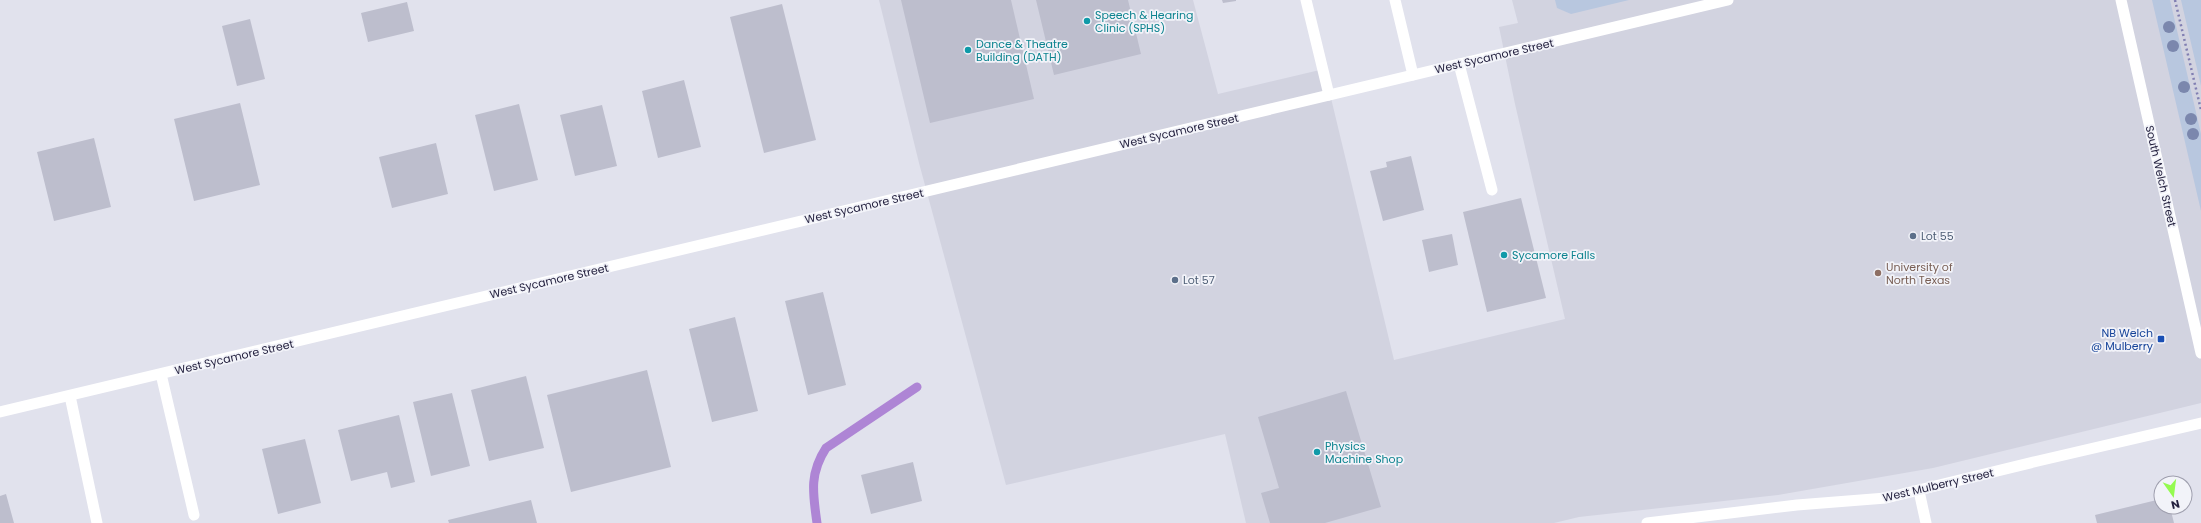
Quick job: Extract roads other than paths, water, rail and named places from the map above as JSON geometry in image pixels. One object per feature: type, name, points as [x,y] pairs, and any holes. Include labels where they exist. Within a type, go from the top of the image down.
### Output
[{"type":"street","points":[[1306,0],[1329,95]]},
{"type":"street","points":[[1395,0],[1413,75]]},
{"type":"street","name":"West Sycamore Street","points":[[0,412],[1728,0]]},
{"type":"street","name":"South Welch Street","points":[[2121,0],[2201,353]]},
{"type":"street","points":[[1459,64],[1492,190]]},
{"type":"street","points":[[161,374],[194,514]]},
{"type":"street","points":[[70,396],[98,523]]},
{"type":"street","name":"West Mulberry Street","points":[[1647,523],[1797,505],[1886,498],[2201,423]]},
{"type":"street","points":[[1919,491],[1926,523]]},
{"type":"waterway","points":[[817,523],[814,503],[814,484],[817,467],[826,448],[917,387]]},
{"type":"place","name":"Speech & Hearing Clinic (SPHS)","points":[[1087,21]]},
{"type":"place","name":"Dance & Theatre Building (DATH)","points":[[968,50]]},
{"type":"place","name":"Lot 55","points":[[1913,236]]},
{"type":"place","name":"Sycamore Falls","points":[[1504,255]]},
{"type":"place","name":"University of North Texas","points":[[1878,273]]},
{"type":"place","name":"Lot 57","points":[[1175,280]]},
{"type":"place","name":"NB Welch @ Mulberry","points":[[2161,339]]},
{"type":"place","name":"Physics Machine Shop","points":[[1317,452]]}]
